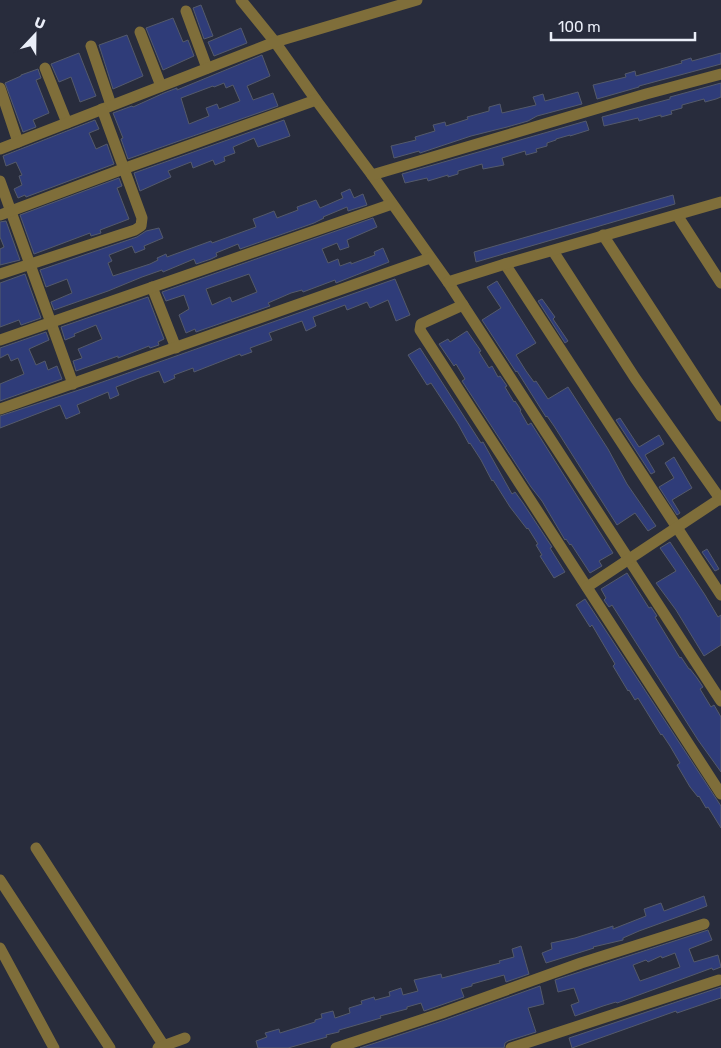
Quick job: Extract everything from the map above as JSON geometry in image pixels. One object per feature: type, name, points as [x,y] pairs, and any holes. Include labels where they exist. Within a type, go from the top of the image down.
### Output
[{"type":"street","points":[[241,0],[275,42],[448,282],[721,701]]},
{"type":"street","points":[[0,149],[275,42],[417,0]]},
{"type":"street","points":[[186,12],[207,68]]},
{"type":"street","points":[[140,32],[161,86]]},
{"type":"street","points":[[0,274],[135,230],[141,226],[142,218],[123,168],[91,46]]},
{"type":"street","points":[[45,68],[66,123]]},
{"type":"street","points":[[372,175],[646,94],[721,74]]},
{"type":"street","points":[[0,88],[18,142]]},
{"type":"street","points":[[0,215],[123,168],[316,100]]},
{"type":"street","points":[[0,181],[73,384]]},
{"type":"street","points":[[448,282],[603,235],[721,202]]},
{"type":"street","points":[[0,340],[392,204]]},
{"type":"street","points":[[677,215],[721,284]]},
{"type":"street","points":[[603,235],[721,416]]},
{"type":"street","points":[[553,251],[635,378],[721,499],[587,587]]},
{"type":"street","points":[[0,410],[430,258]]},
{"type":"street","points":[[505,264],[721,595]]},
{"type":"street","points":[[152,287],[176,348]]},
{"type":"street","points":[[462,305],[421,324],[420,330],[721,794]]},
{"type":"street","points":[[36,848],[161,1047],[185,1038]]},
{"type":"street","points":[[0,880],[110,1048]]},
{"type":"street","points":[[336,1048],[442,1013],[581,963],[704,924]]},
{"type":"street","points":[[0,948],[54,1048]]},
{"type":"street","points":[[511,1048],[720,980]]},
{"type":"building","points":[[201,5],[213,36],[204,39],[193,8]]},
{"type":"building","points":[[173,18],[183,42],[188,40],[194,56],[163,70],[146,28]]},
{"type":"building","points":[[241,28],[247,43],[214,56],[208,42]]},
{"type":"building","points":[[127,35],[143,76],[113,89],[99,45]]},
{"type":"building","points":[[79,53],[96,96],[80,102],[71,77],[59,82],[51,64]]},
{"type":"building","points":[[721,53],[721,64],[597,99],[593,85],[626,77],[625,74],[635,71],[636,76],[682,63],[681,61],[691,58],[692,61]]},
{"type":"building","points":[[262,55],[270,76],[247,86],[253,100],[273,93],[278,106],[128,159],[121,139],[123,138],[113,113],[133,107],[177,88],[177,90]],"holes":[[[224,83],[226,88],[233,85],[240,101],[219,109],[217,104],[206,108],[209,116],[189,124],[181,98]]]},
{"type":"building","points":[[38,69],[41,78],[36,80],[49,113],[33,120],[36,127],[23,132],[5,83]]},
{"type":"building","points":[[721,83],[721,97],[716,99],[705,102],[704,99],[682,105],[682,108],[671,111],[672,114],[661,117],[661,115],[639,121],[638,118],[604,126],[602,117]]},
{"type":"building","points":[[578,92],[582,104],[537,116],[528,121],[471,136],[420,153],[419,151],[394,158],[391,146],[416,140],[415,137],[435,131],[433,125],[445,122],[446,126],[468,119],[467,117],[489,111],[489,107],[500,104],[502,113],[536,105],[533,97],[543,94],[545,101]]},
{"type":"building","points":[[95,120],[99,129],[89,133],[96,149],[107,144],[114,164],[26,197],[25,195],[18,198],[14,189],[22,185],[19,176],[22,175],[16,162],[6,166],[3,156]]},
{"type":"building","points":[[284,120],[290,136],[258,147],[254,138],[233,147],[235,153],[224,157],[225,161],[215,165],[213,160],[193,168],[191,162],[168,171],[171,177],[140,191],[134,173]]},
{"type":"building","points":[[586,121],[589,130],[556,139],[547,143],[547,146],[536,149],[537,152],[526,155],[525,151],[502,158],[504,165],[483,169],[482,164],[458,171],[458,174],[428,181],[427,178],[405,183],[402,174]]},
{"type":"building","points":[[119,178],[122,186],[117,188],[129,219],[100,230],[101,233],[91,236],[90,233],[34,254],[20,215]]},
{"type":"building","points":[[350,189],[354,198],[363,194],[367,205],[348,211],[347,207],[314,223],[240,249],[238,244],[216,253],[217,256],[211,259],[196,264],[194,259],[163,272],[162,270],[54,310],[51,302],[72,293],[67,279],[46,287],[40,270],[159,228],[163,238],[144,246],[145,249],[135,253],[132,246],[109,255],[112,261],[108,263],[113,276],[150,264],[166,254],[167,257],[256,227],[253,219],[274,211],[277,218],[298,210],[297,207],[316,200],[320,208],[343,198],[341,193]]},
{"type":"building","points":[[673,195],[675,204],[476,262],[474,252]]},
{"type":"building","points":[[373,218],[377,227],[347,240],[349,247],[340,250],[337,243],[322,249],[328,263],[338,259],[340,266],[375,255],[374,252],[383,248],[389,262],[336,283],[335,280],[303,292],[302,290],[291,293],[268,303],[270,306],[196,332],[195,329],[186,333],[179,315],[189,309],[184,295],[166,301],[162,292]],"holes":[[[249,274],[257,292],[232,302],[230,297],[212,305],[206,289]]]},
{"type":"building","points":[[6,221],[20,260],[0,265],[0,249],[4,247],[0,237],[0,222]]},
{"type":"building","points":[[25,274],[41,318],[21,325],[19,320],[0,327],[0,283]]},
{"type":"building","points":[[395,279],[410,315],[396,321],[388,300],[370,308],[367,302],[347,310],[345,305],[313,317],[316,326],[306,331],[302,321],[269,333],[272,340],[250,348],[252,352],[241,356],[240,354],[194,372],[193,368],[174,375],[175,378],[164,383],[159,371],[116,387],[119,395],[110,399],[108,392],[77,405],[80,413],[66,419],[60,405],[0,428],[0,416]]},
{"type":"building","points":[[497,281],[536,343],[516,355],[526,371],[534,382],[536,381],[548,399],[568,387],[608,449],[627,484],[656,526],[648,531],[635,513],[617,525],[554,426],[546,417],[482,320],[501,308],[487,287]]},
{"type":"building","points":[[148,297],[164,339],[158,342],[159,345],[150,348],[149,346],[76,371],[73,361],[82,358],[78,349],[102,339],[96,325],[65,340],[61,327]]},
{"type":"building","points":[[542,299],[555,317],[553,319],[568,341],[565,343],[538,301]]},
{"type":"building","points":[[467,331],[481,351],[479,352],[489,368],[492,366],[498,377],[500,376],[507,386],[505,387],[521,410],[528,425],[531,423],[613,553],[599,561],[602,566],[590,573],[571,544],[565,540],[542,501],[462,381],[465,379],[456,364],[454,366],[439,344],[448,339],[450,342]]},
{"type":"building","points":[[46,332],[49,340],[29,349],[36,365],[45,361],[48,370],[57,366],[62,379],[0,401],[0,384],[24,374],[18,358],[11,361],[8,354],[0,358],[0,348]]},
{"type":"building","points":[[420,348],[481,443],[483,442],[512,494],[515,492],[552,547],[550,548],[565,572],[554,578],[540,556],[542,555],[536,545],[538,544],[528,528],[510,507],[492,481],[481,460],[431,383],[427,385],[408,355]]},
{"type":"building","points":[[620,418],[639,447],[659,435],[664,444],[645,455],[655,472],[651,474],[616,420]]},
{"type":"building","points":[[674,457],[692,488],[672,500],[680,513],[677,515],[659,487],[674,478],[665,463]]},
{"type":"building","points":[[670,542],[718,617],[721,615],[721,645],[704,656],[676,610],[656,583],[676,571],[660,548]]},
{"type":"building","points":[[707,549],[719,569],[715,571],[702,552]]},
{"type":"building","points":[[627,573],[649,608],[651,607],[657,616],[655,617],[680,658],[703,687],[700,689],[711,707],[714,705],[721,717],[721,772],[698,740],[612,605],[609,607],[604,600],[606,598],[601,589]]},
{"type":"building","points":[[585,599],[721,806],[721,828],[708,807],[706,808],[699,796],[690,787],[677,765],[680,763],[670,746],[638,698],[635,700],[628,691],[613,666],[615,664],[592,625],[590,627],[576,605]]},
{"type":"building","points":[[704,896],[707,906],[639,931],[623,938],[623,940],[593,947],[546,963],[542,953],[552,949],[551,943],[575,938],[613,926],[613,929],[646,916],[644,909],[661,903],[664,911]]},
{"type":"building","points":[[708,930],[712,940],[689,949],[694,962],[718,955],[721,967],[713,970],[712,968],[617,1003],[575,1016],[571,1005],[579,1002],[574,988],[558,992],[555,980]],"holes":[[[675,953],[680,967],[640,981],[633,965]]]},
{"type":"building","points":[[521,946],[529,974],[506,982],[504,975],[472,984],[472,986],[461,989],[464,997],[424,1011],[421,1003],[380,1016],[381,1018],[339,1030],[339,1032],[326,1035],[327,1037],[288,1048],[258,1048],[256,1041],[267,1037],[265,1033],[279,1029],[280,1033],[315,1022],[315,1020],[322,1018],[321,1014],[333,1011],[335,1018],[350,1013],[349,1008],[362,1004],[361,1001],[374,997],[375,1000],[390,996],[389,992],[401,988],[403,995],[418,991],[414,980],[441,974],[442,978],[500,963],[499,961],[514,957],[512,949]]},
{"type":"building","points":[[540,986],[544,1004],[528,1008],[536,1032],[508,1041],[505,1043],[504,1048],[360,1048],[445,1020]]},
{"type":"building","points":[[721,987],[721,998],[677,1013],[676,1011],[572,1048],[569,1038]]}]
